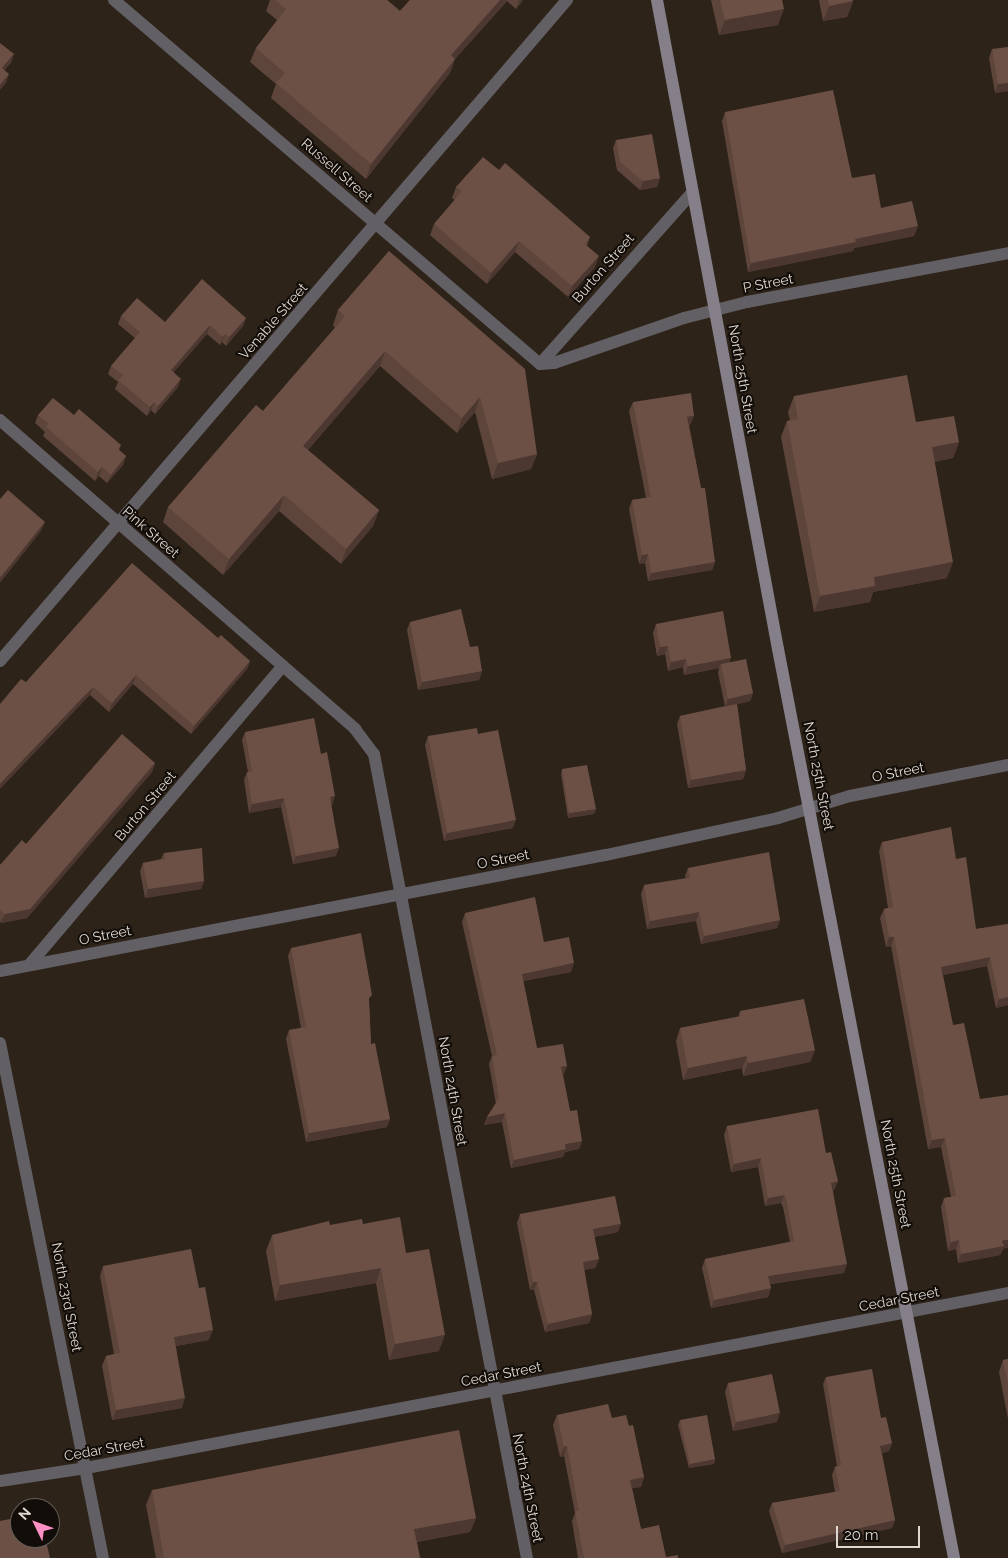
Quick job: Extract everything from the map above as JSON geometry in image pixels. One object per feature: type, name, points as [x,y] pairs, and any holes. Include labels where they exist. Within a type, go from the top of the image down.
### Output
[{"type":"main road","name":"North 25th Street","points":[[657,0],[692,193],[716,310],[954,1558]]},
{"type":"street","name":"Russell Street","points":[[114,0],[540,364]]},
{"type":"street","name":"Venable Street","points":[[0,661],[377,224],[567,0]]},
{"type":"street","name":"Burton Street","points":[[540,364],[692,193]]},
{"type":"street","name":"P Street","points":[[540,364],[554,363],[716,310],[1008,253]]},
{"type":"street","name":"Pink Street","points":[[0,420],[283,666]]},
{"type":"street","name":"Burton Street","points":[[30,964],[283,666]]},
{"type":"street","name":"North 24th Street","points":[[283,666],[355,729],[374,754],[493,1391],[527,1558]]},
{"type":"street","name":"O Street","points":[[0,971],[606,855],[810,808],[850,796],[1008,766]]},
{"type":"street","name":"North 23rd Street","points":[[0,1042],[103,1558]]},
{"type":"street","name":"Cedar Street","points":[[0,1481],[86,1468],[1008,1293]]},
{"type":"building","points":[[275,0],[387,0],[400,11],[410,0],[500,0],[451,55],[455,59],[371,164],[276,83],[285,73],[256,48],[286,9]]},
{"type":"building","points":[[720,0],[782,0],[784,9],[725,20]]},
{"type":"building","points":[[828,0],[853,0],[853,1],[829,6]]},
{"type":"building","points":[[0,43],[14,54],[2,68],[9,74],[0,85]]},
{"type":"building","points":[[1008,47],[1008,83],[998,84],[992,49]]},
{"type":"building","points":[[833,90],[852,178],[875,174],[881,208],[912,201],[918,226],[855,239],[856,242],[751,263],[725,112]]},
{"type":"building","points":[[652,134],[660,178],[643,181],[620,162],[616,140]]},
{"type":"building","points":[[483,157],[499,170],[505,163],[590,237],[585,244],[599,256],[572,286],[519,241],[491,273],[434,224],[462,191],[456,187]]},
{"type":"building","points":[[389,251],[525,369],[537,454],[498,463],[480,397],[462,418],[385,351],[303,446],[379,510],[346,549],[284,495],[229,559],[168,507],[256,405],[263,411],[345,316],[338,310]]},
{"type":"building","points":[[202,279],[246,318],[229,337],[225,334],[223,337],[210,325],[171,370],[181,379],[158,406],[154,402],[150,407],[118,380],[123,375],[111,366],[140,332],[121,316],[137,298],[165,322]]},
{"type":"building","points":[[907,375],[916,422],[954,416],[959,442],[932,447],[953,562],[874,577],[875,586],[820,596],[787,421],[798,419],[794,396]]},
{"type":"building","points":[[691,393],[694,416],[687,417],[701,488],[705,488],[715,562],[651,573],[648,554],[642,555],[632,500],[651,497],[633,402]]},
{"type":"building","points":[[53,398],[74,415],[79,409],[121,445],[118,449],[126,456],[111,475],[102,467],[98,472],[46,427],[49,424],[38,415]]},
{"type":"building","points":[[8,490],[45,522],[0,578],[0,499]]},
{"type":"building","points":[[132,563],[218,638],[221,635],[250,661],[194,726],[136,675],[112,703],[93,687],[0,784],[0,704],[21,679],[26,682]]},
{"type":"building","points":[[461,609],[470,647],[478,646],[482,671],[422,682],[410,622]]},
{"type":"building","points":[[723,611],[731,658],[688,666],[686,659],[671,662],[668,646],[660,647],[656,624]]},
{"type":"building","points":[[746,659],[753,693],[728,699],[721,664]]},
{"type":"building","points":[[737,704],[746,770],[691,780],[680,716]]},
{"type":"building","points":[[314,718],[321,754],[327,752],[335,796],[330,797],[339,848],[296,856],[284,798],[252,804],[247,772],[252,771],[245,732]]},
{"type":"building","points":[[477,728],[478,734],[498,730],[516,820],[447,833],[428,736]]},
{"type":"building","points":[[122,734],[155,763],[30,909],[5,914],[0,910],[0,865],[22,840],[26,844]]},
{"type":"building","points":[[587,765],[596,809],[569,813],[562,769]]},
{"type":"building","points":[[951,827],[956,859],[966,857],[976,929],[1008,924],[1008,997],[999,999],[990,957],[941,967],[953,1025],[964,1023],[980,1099],[1008,1095],[1008,1240],[1002,1241],[1004,1246],[961,1254],[959,1240],[951,1242],[944,1198],[956,1196],[945,1138],[932,1140],[894,937],[889,937],[884,909],[893,907],[882,842]]},
{"type":"building","points":[[202,848],[204,881],[148,889],[143,863],[165,859],[164,853]]},
{"type":"building","points":[[769,852],[780,920],[704,936],[699,912],[650,921],[644,885],[690,878],[688,868]]},
{"type":"building","points":[[535,897],[544,942],[569,937],[574,963],[522,974],[537,1048],[563,1044],[567,1066],[561,1067],[570,1111],[577,1110],[582,1141],[565,1144],[566,1149],[514,1160],[505,1113],[487,1117],[499,1098],[492,1056],[497,1055],[465,913]]},
{"type":"building","points":[[361,933],[372,995],[369,998],[371,1044],[375,1043],[390,1119],[309,1133],[289,1030],[306,1027],[291,948]]},
{"type":"building","points":[[804,999],[815,1050],[748,1063],[747,1056],[688,1068],[680,1028],[741,1016],[740,1011]]},
{"type":"building","points":[[818,1109],[826,1153],[831,1152],[838,1181],[831,1183],[847,1264],[768,1276],[771,1288],[714,1300],[705,1259],[794,1241],[786,1198],[784,1195],[768,1198],[761,1158],[734,1164],[727,1126]]},
{"type":"building","points":[[615,1196],[621,1224],[593,1229],[599,1259],[583,1262],[592,1314],[548,1324],[537,1282],[533,1282],[520,1214]]},
{"type":"building","points":[[400,1217],[406,1253],[429,1249],[445,1335],[395,1344],[381,1268],[280,1285],[272,1235],[329,1221],[330,1225],[362,1219],[363,1224]]},
{"type":"building","points":[[191,1249],[199,1288],[205,1287],[213,1330],[174,1337],[185,1398],[116,1410],[106,1356],[120,1353],[103,1266]]},
{"type":"building","points":[[1008,1359],[1008,1384],[1003,1360]]},
{"type":"building","points":[[872,1369],[881,1418],[886,1417],[892,1443],[880,1446],[895,1520],[785,1545],[772,1503],[840,1491],[835,1467],[841,1465],[826,1377]]},
{"type":"building","points":[[772,1374],[780,1413],[736,1422],[728,1383]]},
{"type":"building","points":[[608,1404],[612,1418],[626,1415],[629,1426],[633,1425],[644,1477],[630,1480],[641,1529],[659,1525],[666,1557],[678,1555],[678,1558],[584,1558],[575,1511],[579,1511],[567,1446],[564,1447],[557,1415]]},
{"type":"building","points":[[707,1415],[715,1459],[690,1464],[680,1420]]},
{"type":"building","points":[[459,1430],[476,1518],[414,1529],[420,1558],[164,1558],[152,1490]]},
{"type":"building","points":[[10,1519],[10,1548],[48,1548],[50,1558],[0,1558],[0,1521]]}]
